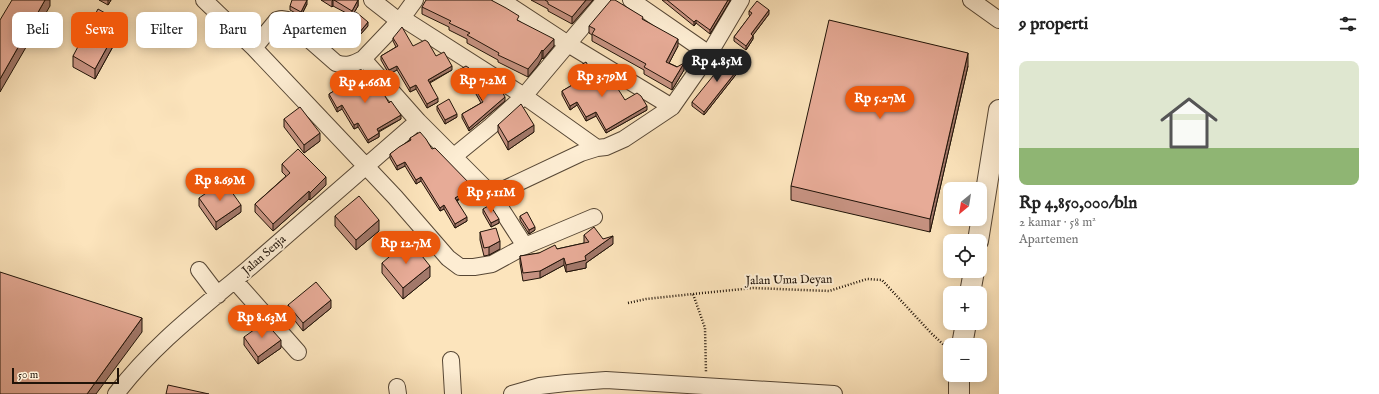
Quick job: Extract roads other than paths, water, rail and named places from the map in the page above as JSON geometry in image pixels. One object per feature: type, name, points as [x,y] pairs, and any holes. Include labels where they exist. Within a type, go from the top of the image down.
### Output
[{"type":"street","points":[[204,0],[216,12]]},
{"type":"street","points":[[372,0],[524,96],[597,148]]},
{"type":"street","points":[[261,39],[277,20],[287,20],[336,64],[344,66],[353,64],[363,59],[400,19],[415,0]]},
{"type":"street","points":[[500,0],[568,44],[672,107]]},
{"type":"street","points":[[454,157],[524,96],[605,0]]},
{"type":"street","points":[[631,0],[709,54]]},
{"type":"street","points":[[492,195],[581,153],[606,147],[624,139],[672,107],[709,54],[741,0]]},
{"type":"street","points":[[971,0],[999,20]]},
{"type":"street","points":[[254,48],[395,196],[448,258],[460,267],[474,267],[492,264],[525,246],[594,217]]},
{"type":"street","points":[[363,59],[418,122],[492,195],[525,246]]},
{"type":"street","points":[[979,234],[999,110]]},
{"type":"street","name":"Jalan Senja","points":[[116,394],[145,359],[177,329],[235,281],[418,122]]},
{"type":"street","points":[[199,270],[218,295]]},
{"type":"street","points":[[235,281],[298,352]]},
{"type":"street","points":[[451,360],[454,394]]},
{"type":"street","points":[[512,394],[540,386],[606,380],[834,394]]},
{"type":"street","points":[[959,382],[959,394]]}]
